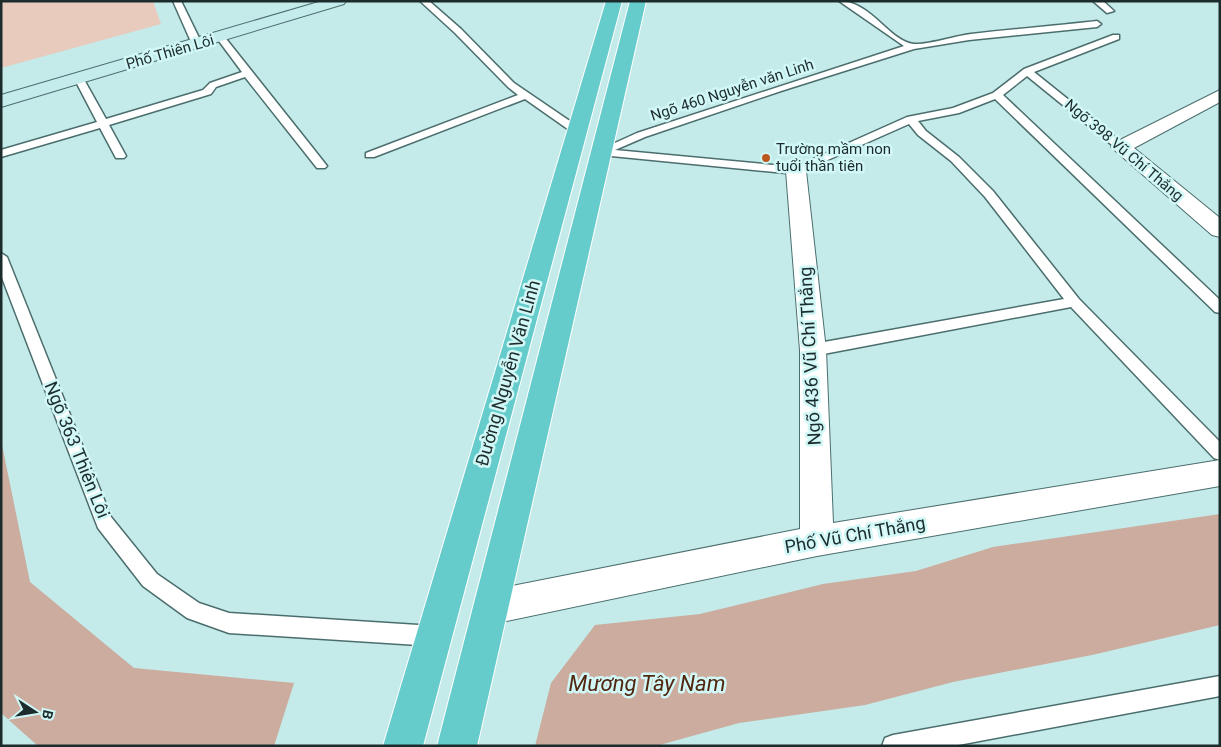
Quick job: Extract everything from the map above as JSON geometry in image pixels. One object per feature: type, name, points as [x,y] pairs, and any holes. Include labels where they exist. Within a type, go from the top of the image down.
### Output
[{"type":"highway","name":"Đường Nguyễn Văn Linh","points":[[403,746],[614,1]]},
{"type":"highway","name":"Đường Nguyễn Văn Linh","points":[[457,746],[638,1]]},
{"type":"main road","name":"Phố Thiên Lôi","points":[[1,101],[339,1]]},
{"type":"street","points":[[1121,147],[1220,95]]},
{"type":"street","name":"Ngõ 398 Vũ Chí Thắng","points":[[1121,147],[1220,230]]},
{"type":"street","name":"Ngõ 436 Vũ Chí Thắng","points":[[796,171],[813,350],[817,541]]},
{"type":"street","name":"Phố Vũ Chí Thắng","points":[[492,607],[817,541],[1220,473]]},
{"type":"lane","points":[[177,1],[196,44]]},
{"type":"lane","points":[[424,1],[524,96],[576,130]]},
{"type":"lane","points":[[843,1],[870,17],[895,38],[912,47]]},
{"type":"lane","points":[[1097,1],[1110,11]]},
{"type":"lane","name":"Ngõ 460 Nguyễn văn Linh","points":[[601,152],[641,135],[912,47],[969,37],[1097,24]]},
{"type":"lane","points":[[220,37],[246,74],[321,166]]},
{"type":"lane","points":[[601,152],[796,171],[911,119],[955,110],[997,95],[1027,71],[1116,37]]},
{"type":"lane","name":"Ngõ 398 Vũ Chí Thắng","points":[[1027,71],[1121,147]]},
{"type":"lane","points":[[1,154],[207,92],[214,85],[246,74]]},
{"type":"lane","points":[[78,78],[101,124],[120,156]]},
{"type":"lane","points":[[997,95],[1220,308]]},
{"type":"lane","points":[[370,155],[524,96]]},
{"type":"lane","points":[[911,119],[922,133],[955,159],[989,194],[1074,302],[1220,453]]},
{"type":"lane","name":"Ngõ 363 Thiên Lôi","points":[[1,257],[104,522],[150,580],[194,611],[229,623],[434,636]]},
{"type":"lane","points":[[813,350],[1074,302]]},
{"type":"lane","points":[[893,746],[1220,686]]},
{"type":"shaded area","points":[[1,1],[153,1],[161,24],[1,68]]},
{"type":"water","points":[[1,440],[30,582],[134,668],[294,683],[274,746],[38,746],[1,713]]},
{"type":"water","name":"Mương Tây Nam","points":[[1220,514],[1220,625],[1092,655],[953,682],[865,705],[739,723],[656,746],[535,746],[551,683],[595,625],[700,614],[823,584],[916,571],[993,547]]},
{"type":"place","name":"Trường mầm non tuổi thần tiên","points":[[766,158]]}]
